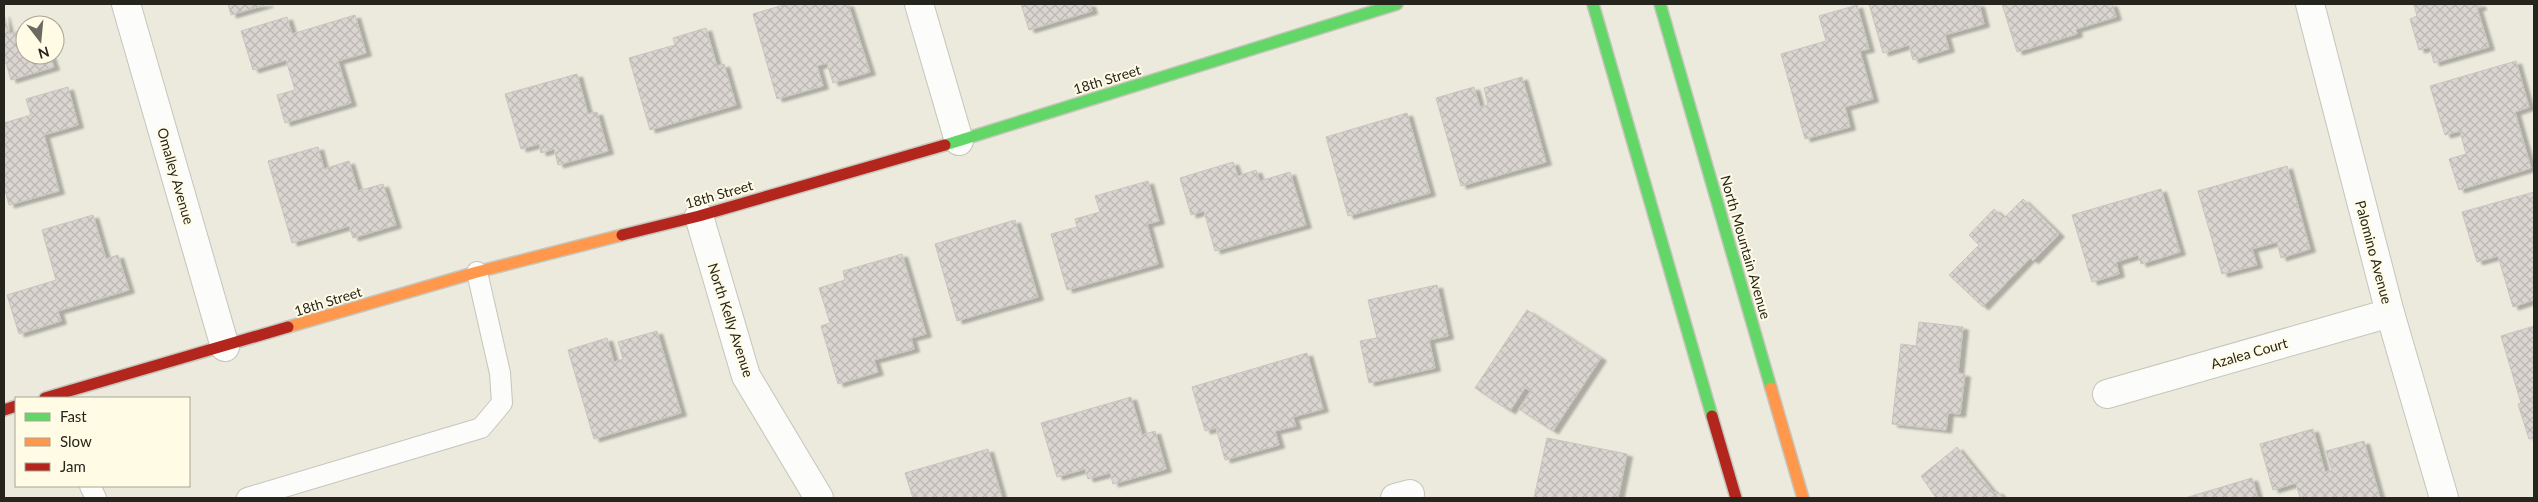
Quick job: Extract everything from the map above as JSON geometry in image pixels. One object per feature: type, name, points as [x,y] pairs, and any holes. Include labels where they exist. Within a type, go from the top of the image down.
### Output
[{"type":"main road","name":"18th Street","points":[[57,397],[477,272],[699,216],[959,141],[1397,4]]},
{"type":"main road","points":[[1593,4],[1736,498]]},
{"type":"main road","name":"North Mountain Avenue","points":[[1660,4],[1803,498]]},
{"type":"street","name":"Omalley Avenue","points":[[126,4],[225,347]]},
{"type":"street","points":[[919,4],[959,141]]},
{"type":"street","name":"Palomino Avenue","points":[[2310,4],[2390,313],[2444,498]]},
{"type":"street","name":"North Kelly Avenue","points":[[699,216],[746,376],[819,498]]},
{"type":"street","name":"Azalea Court","points":[[2108,394],[2390,313]]},
{"type":"lane","points":[[247,498],[481,428],[502,403],[500,373],[477,272]]},
{"type":"building","points":[[228,4],[268,4],[231,15]]},
{"type":"building","points":[[787,4],[848,4],[870,72],[833,83],[827,63],[817,66],[823,86],[777,99],[753,14]]},
{"type":"building","points":[[1021,4],[1090,4],[1092,11],[1029,30]]},
{"type":"building","points":[[1869,4],[1979,4],[1984,24],[1945,35],[1949,49],[1913,60],[1909,45],[1883,53]]},
{"type":"building","points":[[2002,4],[2112,4],[2116,17],[2076,29],[2077,34],[2017,52]]},
{"type":"building","points":[[2480,4],[2481,7],[2477,8],[2489,47],[2434,63],[2430,47],[2419,50],[2410,19],[2417,16],[2414,5]]},
{"type":"building","points":[[1857,5],[1869,49],[1860,51],[1873,99],[1845,107],[1850,127],[1805,139],[1781,54],[1826,41],[1819,16]]},
{"type":"building","points":[[4,14],[9,34],[15,32],[15,65],[53,65],[54,67],[11,80],[6,63],[4,63]]},
{"type":"building","points":[[355,15],[366,53],[338,61],[351,103],[285,123],[277,95],[295,90],[286,60],[253,70],[241,31],[287,17],[292,34]]},
{"type":"building","points":[[706,28],[717,66],[724,64],[736,105],[650,130],[629,58],[675,45],[673,38]]},
{"type":"building","points":[[2516,61],[2529,107],[2515,112],[2531,168],[2459,190],[2449,159],[2466,154],[2460,131],[2445,135],[2430,86]]},
{"type":"building","points":[[577,74],[588,114],[597,112],[608,151],[558,165],[554,149],[541,153],[539,144],[521,149],[505,94]]},
{"type":"building","points":[[1522,77],[1546,162],[1461,186],[1436,98],[1474,87],[1480,107],[1488,105],[1484,88]]},
{"type":"building","points":[[68,87],[78,125],[44,135],[59,191],[9,205],[4,187],[4,123],[31,115],[26,99]]},
{"type":"building","points":[[1407,113],[1430,193],[1348,216],[1326,137]]},
{"type":"building","points":[[318,147],[324,169],[349,161],[358,191],[383,184],[396,225],[353,238],[349,226],[292,243],[268,161]]},
{"type":"building","points":[[1233,162],[1238,176],[1256,170],[1260,181],[1290,172],[1306,225],[1215,251],[1204,211],[1191,215],[1180,178]]},
{"type":"building","points":[[2287,166],[2310,249],[2281,258],[2277,242],[2252,249],[2257,265],[2222,274],[2198,191]]},
{"type":"building","points":[[1148,181],[1159,221],[1147,224],[1158,264],[1067,290],[1051,234],[1077,227],[1075,219],[1100,212],[1095,196]]},
{"type":"building","points":[[2161,189],[2180,252],[2141,264],[2138,255],[2116,262],[2119,274],[2092,282],[2072,215]]},
{"type":"building","points":[[2534,192],[2534,300],[2513,307],[2498,256],[2477,262],[2462,212]]},
{"type":"building","points":[[2023,199],[2059,234],[2033,261],[2030,258],[1983,307],[1949,275],[1979,245],[1969,235],[1994,209],[2004,218]]},
{"type":"building","points":[[93,215],[106,259],[118,255],[129,290],[58,311],[61,321],[19,334],[7,295],[56,280],[42,230]]},
{"type":"building","points":[[1015,220],[1038,297],[957,321],[935,244]]},
{"type":"building","points":[[902,254],[926,334],[911,338],[914,349],[874,360],[878,372],[838,384],[821,326],[830,323],[819,288],[845,280],[843,271]]},
{"type":"building","points":[[1437,285],[1448,336],[1429,340],[1435,368],[1369,383],[1360,341],[1377,338],[1368,300]]},
{"type":"building","points":[[1527,310],[1601,358],[1553,431],[1519,409],[1531,391],[1525,388],[1510,411],[1475,388]]},
{"type":"building","points":[[1919,322],[1963,327],[1958,373],[1965,374],[1960,414],[1948,413],[1946,430],[1892,424],[1901,344],[1916,346]]},
{"type":"building","points":[[2534,326],[2534,438],[2529,439],[2518,404],[2521,403],[2501,336]]},
{"type":"building","points":[[657,331],[681,413],[594,439],[568,350],[607,338],[614,362],[623,359],[618,342]]},
{"type":"building","points":[[1307,353],[1323,409],[1293,417],[1296,426],[1275,431],[1279,445],[1225,460],[1216,428],[1205,431],[1192,387]]},
{"type":"building","points":[[1131,397],[1142,435],[1155,431],[1166,469],[1113,484],[1110,473],[1088,479],[1085,469],[1057,477],[1041,423]]},
{"type":"building","points":[[2313,429],[2325,472],[2332,470],[2326,451],[2364,441],[2380,498],[2300,498],[2296,483],[2273,490],[2260,444]]},
{"type":"building","points":[[1547,438],[1627,454],[1618,498],[1534,498]]},
{"type":"building","points":[[1957,447],[1994,493],[1997,491],[2003,498],[1936,498],[1921,476]]},
{"type":"building","points":[[988,449],[1002,498],[913,498],[905,473]]},
{"type":"building","points":[[2252,478],[2258,498],[2185,498]]},
{"type":"traffic: fast","points":[[945,145],[1397,4]]},
{"type":"traffic: fast","points":[[1593,4],[1712,416]]},
{"type":"traffic: fast","points":[[1660,4],[1771,388]]},
{"type":"traffic: slow","points":[[288,327],[477,272],[622,235]]},
{"type":"traffic: slow","points":[[1771,388],[1803,498]]},
{"type":"traffic: jam","points":[[622,235],[699,216],[945,145]]},
{"type":"traffic: jam","points":[[48,397],[288,327]]},
{"type":"traffic: jam","points":[[4,410],[15,406]]},
{"type":"traffic: jam","points":[[1712,416],[1736,498]]}]
